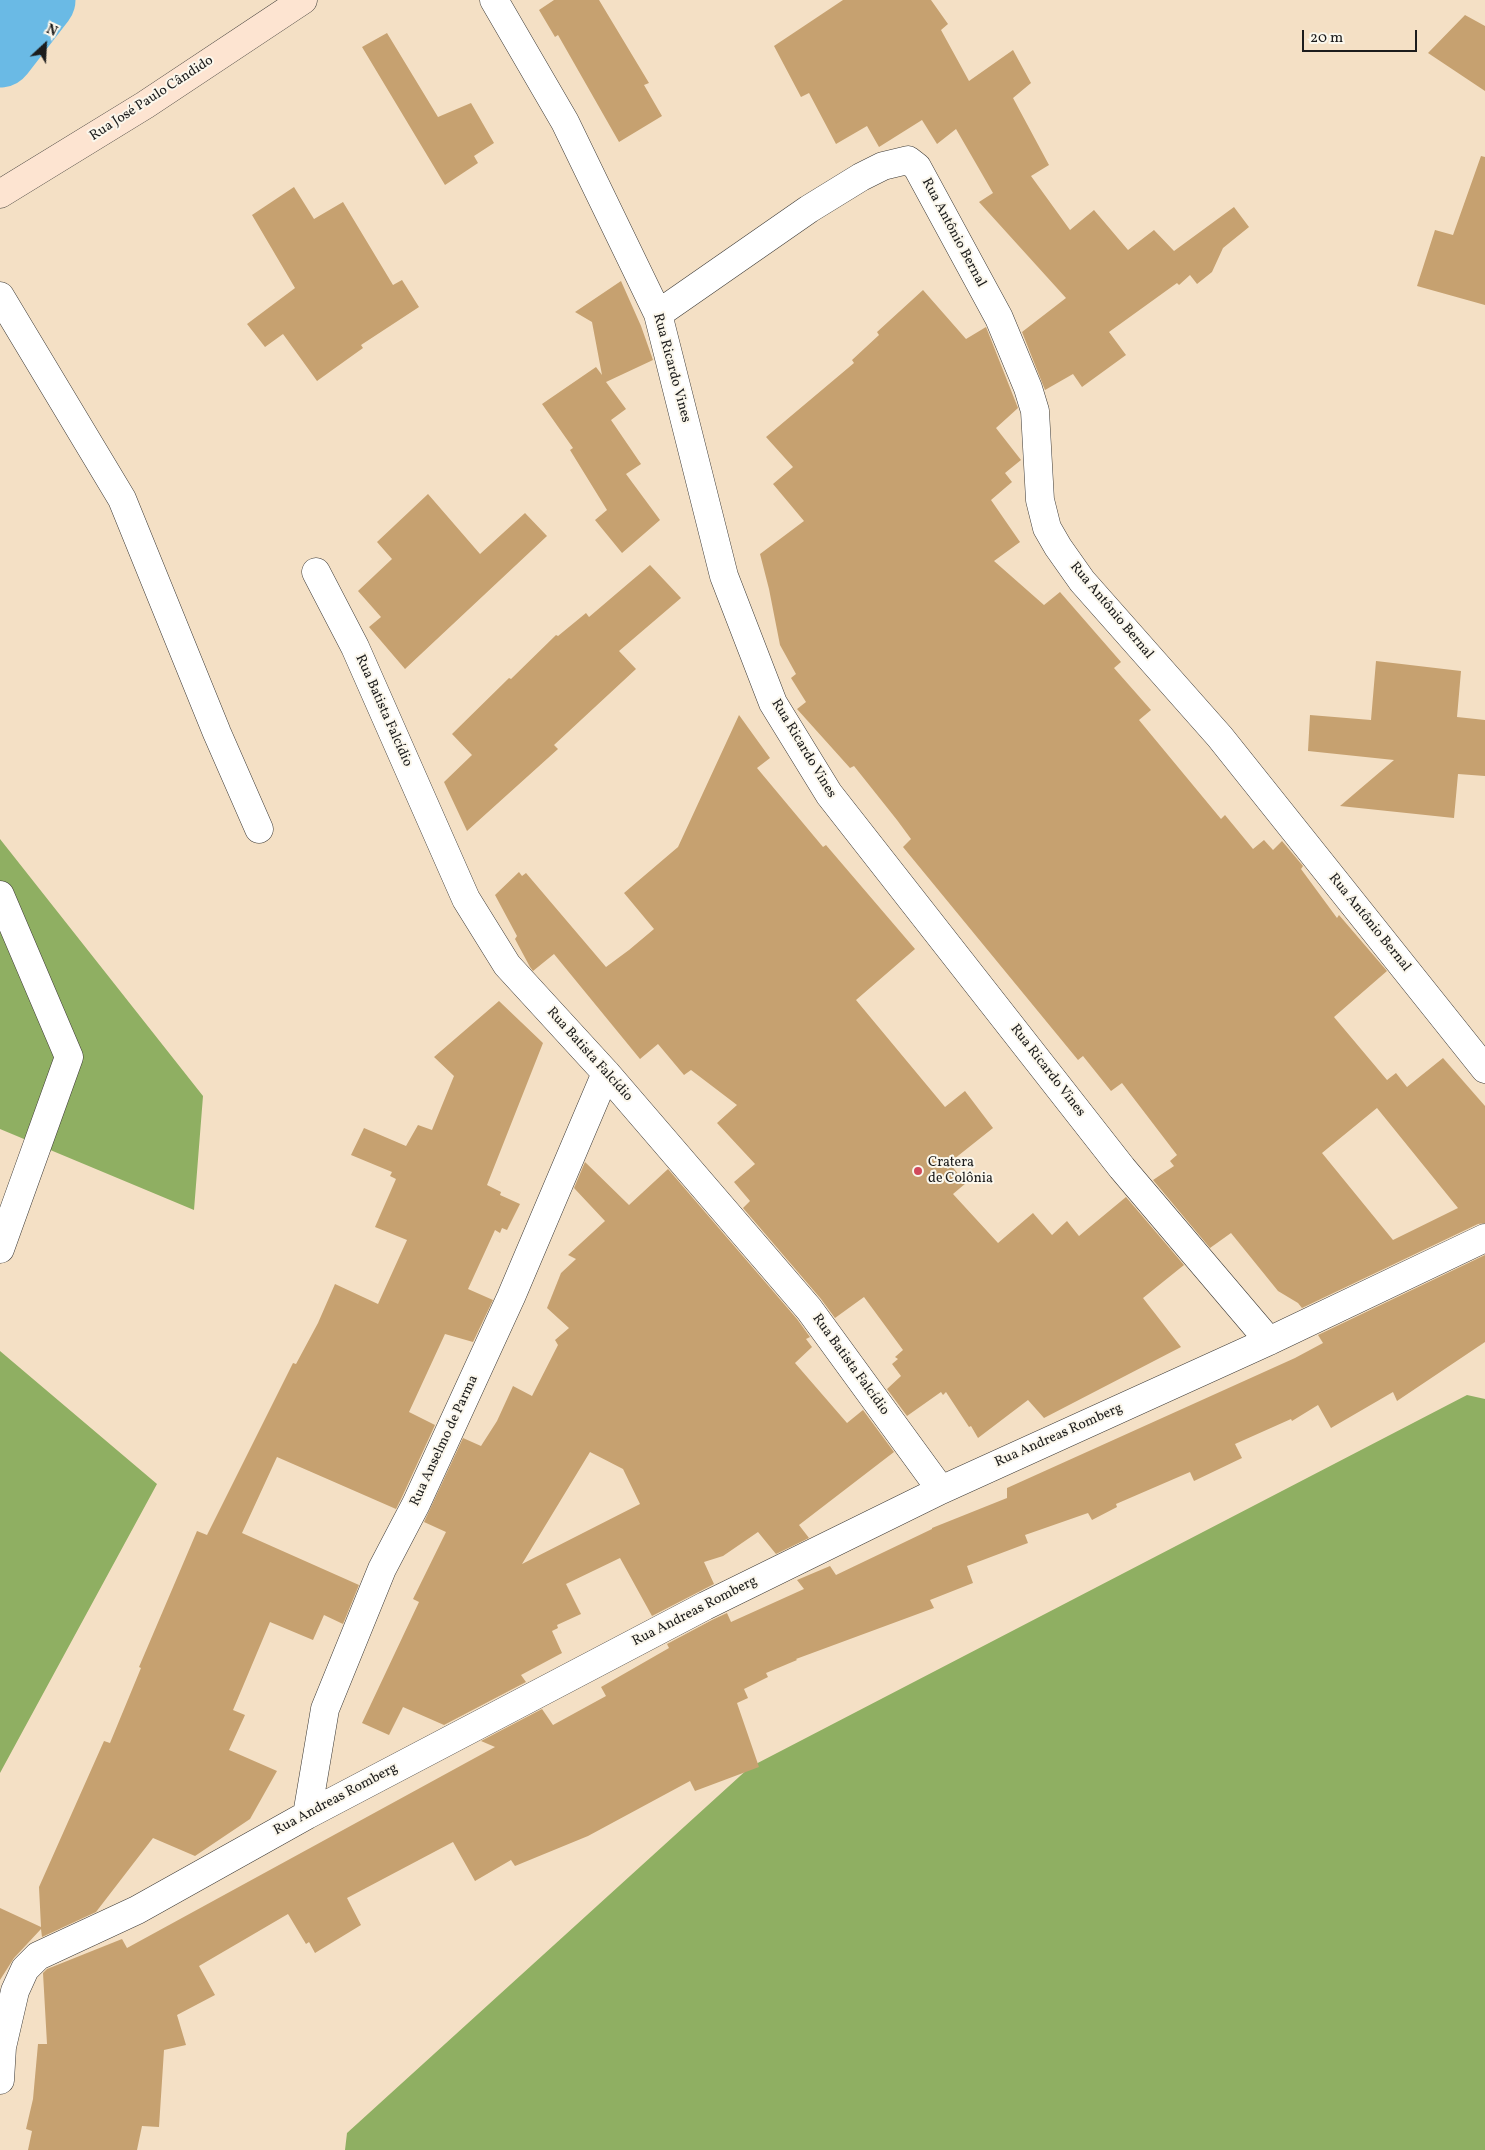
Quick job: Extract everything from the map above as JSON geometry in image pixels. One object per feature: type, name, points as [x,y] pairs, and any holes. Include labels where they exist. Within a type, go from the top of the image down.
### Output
[{"type":"street","name":"Rua José Paulo Cândido","points":[[0,194],[145,105],[302,0]]},
{"type":"street","name":"Rua Ricardo Vines","points":[[494,0],[565,122],[658,314],[724,576],[773,703],[829,794],[1122,1168],[1269,1341]]},
{"type":"street","name":"Rua Antônio Bernal","points":[[658,314],[809,209],[861,177],[883,166],[908,160],[917,167],[999,318],[1028,388],[1035,411],[1040,500],[1047,528],[1058,547],[1082,581],[1220,737],[1485,1069]]},
{"type":"street","points":[[0,296],[122,499],[217,733],[259,828]]},
{"type":"street","name":"Rua Batista Falcídio","points":[[316,572],[355,647],[466,899],[507,965],[606,1073],[809,1309],[941,1490]]},
{"type":"street","points":[[0,895],[68,1057],[0,1249]]},
{"type":"street","name":"Rua Anselmo de Parma","points":[[306,1815],[325,1709],[382,1569],[416,1504],[511,1297],[606,1073]]},
{"type":"street","name":"Rua Andreas Romberg","points":[[0,2080],[2,2048],[16,1991],[26,1970],[38,1956],[137,1910],[306,1815],[705,1606],[941,1490],[1269,1341],[1485,1238]]},
{"type":"green space","points":[[0,839],[203,1096],[194,1210],[0,1129]]},
{"type":"green space","points":[[0,1351],[157,1484],[0,1773]]},
{"type":"green space","points":[[1467,1395],[1485,1399],[1485,2150],[345,2150],[347,2133],[750,1767]]},
{"type":"building","points":[[554,0],[599,0],[649,83],[644,85],[662,116],[619,142],[558,35],[555,37],[539,10]]},
{"type":"building","points":[[843,0],[931,0],[948,24],[941,30],[969,81],[1013,50],[1031,83],[1013,98],[1049,165],[1031,176],[1070,230],[1094,210],[1128,250],[1154,230],[1174,251],[1234,207],[1249,227],[1223,248],[1212,272],[1197,284],[1190,275],[1179,285],[1177,283],[1109,332],[1126,355],[1082,387],[1073,374],[1045,390],[1022,332],[1066,298],[979,202],[993,193],[956,129],[937,144],[922,120],[879,147],[867,126],[836,144],[809,93],[801,97],[774,46]]},
{"type":"building","points":[[1465,15],[1485,26],[1485,91],[1428,53]]},
{"type":"building","points":[[387,33],[438,117],[471,103],[494,143],[474,156],[478,163],[445,185],[362,47]]},
{"type":"building","points":[[1481,156],[1485,157],[1485,305],[1417,286],[1435,230],[1453,235]]},
{"type":"building","points":[[294,187],[314,219],[343,202],[393,285],[402,280],[419,307],[361,345],[363,348],[317,381],[283,334],[265,347],[247,324],[295,288],[252,215]]},
{"type":"building","points":[[621,281],[641,326],[653,360],[606,382],[626,409],[611,420],[641,464],[626,474],[660,520],[622,553],[595,520],[607,510],[570,450],[573,448],[542,404],[596,367],[602,375],[592,322],[575,312]]},
{"type":"building","points":[[923,290],[966,339],[986,327],[1018,408],[996,428],[1021,460],[1005,473],[1012,482],[991,500],[1020,542],[994,561],[1044,605],[1060,592],[1121,662],[1114,668],[1151,710],[1139,720],[1221,819],[1225,815],[1253,849],[1264,840],[1273,850],[1282,841],[1303,866],[1301,869],[1337,918],[1339,915],[1387,971],[1334,1017],[1387,1080],[1396,1073],[1407,1087],[1443,1058],[1485,1106],[1485,1223],[1478,1224],[1302,1308],[1298,1303],[1278,1291],[1231,1233],[1210,1248],[1153,1180],[1174,1166],[1170,1161],[1177,1155],[1122,1083],[1111,1091],[1083,1056],[1078,1060],[903,847],[911,839],[854,766],[850,768],[797,709],[806,702],[791,678],[796,674],[780,645],[760,554],[804,521],[773,484],[793,467],[766,437],[854,363],[852,360],[879,335],[877,332]],"holes":[[[1377,1108],[1458,1208],[1393,1240],[1322,1153]]]},
{"type":"building","points":[[428,494],[480,554],[525,513],[547,536],[405,669],[369,627],[381,617],[358,591],[392,559],[377,542]]},
{"type":"building","points":[[650,565],[681,598],[619,651],[636,669],[554,745],[558,749],[467,831],[444,782],[472,755],[452,734],[556,635],[558,636],[586,613],[589,617]]},
{"type":"building","points":[[1376,661],[1461,671],[1457,717],[1485,720],[1485,776],[1458,774],[1454,818],[1340,806],[1394,760],[1308,751],[1310,715],[1371,720]]},
{"type":"building","points":[[739,715],[770,758],[757,768],[823,847],[826,845],[915,949],[856,1000],[945,1107],[965,1091],[993,1128],[949,1163],[966,1183],[953,1194],[998,1243],[1033,1213],[1052,1235],[1067,1221],[1079,1236],[1126,1197],[1184,1265],[1143,1298],[1181,1347],[1044,1418],[1028,1400],[978,1438],[946,1392],[943,1395],[941,1392],[907,1416],[887,1389],[901,1376],[892,1364],[898,1359],[895,1357],[903,1350],[864,1297],[835,1318],[743,1208],[750,1201],[734,1182],[755,1164],[717,1123],[737,1105],[691,1070],[684,1075],[658,1044],[640,1059],[554,954],[533,971],[530,967],[515,939],[517,936],[495,895],[519,872],[522,876],[526,873],[606,967],[654,929],[624,893],[678,847]]},
{"type":"building","points":[[499,1001],[543,1043],[487,1185],[501,1192],[500,1195],[520,1204],[507,1230],[502,1228],[500,1233],[495,1230],[468,1289],[493,1300],[473,1342],[445,1334],[409,1412],[435,1425],[402,1497],[396,1509],[277,1457],[242,1533],[359,1585],[343,1624],[324,1615],[313,1640],[270,1622],[233,1710],[245,1715],[229,1750],[277,1771],[250,1819],[195,1856],[153,1838],[96,1912],[42,1937],[41,1929],[14,1958],[0,1980],[0,1908],[41,1927],[39,1887],[104,1741],[110,1743],[141,1668],[139,1667],[197,1531],[207,1535],[293,1363],[296,1364],[318,1323],[335,1284],[378,1304],[407,1240],[375,1227],[396,1179],[390,1176],[392,1172],[351,1155],[364,1128],[406,1146],[418,1125],[432,1130],[454,1076],[434,1057]]},
{"type":"building","points":[[585,1162],[629,1205],[668,1169],[797,1319],[810,1337],[806,1339],[812,1347],[795,1363],[847,1423],[863,1410],[894,1452],[799,1525],[809,1538],[776,1554],[758,1532],[723,1556],[704,1562],[714,1584],[652,1616],[620,1558],[566,1584],[581,1614],[557,1625],[558,1628],[552,1631],[562,1653],[521,1675],[526,1682],[444,1725],[403,1707],[389,1735],[362,1723],[419,1602],[413,1599],[446,1532],[424,1522],[463,1438],[481,1446],[497,1421],[513,1386],[532,1396],[558,1345],[555,1340],[569,1328],[547,1308],[561,1273],[576,1259],[568,1255],[605,1221],[574,1188]],"holes":[[[590,1452],[623,1469],[640,1504],[522,1564]]]},
{"type":"building","points":[[1485,1255],[1485,1342],[1397,1401],[1393,1392],[1331,1428],[1318,1405],[1292,1421],[1291,1419],[1235,1444],[1242,1458],[1194,1481],[1190,1472],[1116,1504],[1117,1507],[1092,1520],[1088,1513],[1025,1535],[1028,1543],[967,1566],[973,1583],[930,1600],[934,1608],[796,1659],[766,1673],[768,1677],[744,1689],[748,1698],[737,1703],[759,1767],[695,1791],[690,1781],[588,1836],[515,1866],[511,1860],[475,1881],[453,1842],[347,1898],[361,1925],[315,1953],[309,1942],[306,1944],[288,1914],[199,1966],[215,1995],[177,2015],[186,2045],[164,2050],[159,2127],[142,2126],[137,2150],[28,2150],[32,2131],[26,2129],[33,2099],[38,2044],[47,2044],[43,1973],[47,1969],[122,1939],[127,1948],[495,1747],[481,1741],[542,1709],[553,1725],[606,1696],[601,1687],[669,1648],[667,1644],[712,1620],[727,1613],[731,1622],[804,1589],[797,1580],[830,1566],[836,1575],[932,1528],[1007,1498],[1007,1488],[1295,1358],[1323,1343],[1318,1335]]},
{"type":"waterway","points":[[0,53],[41,0]]},
{"type":"place","name":"Cratera de Colônia","points":[[918,1171]]}]
